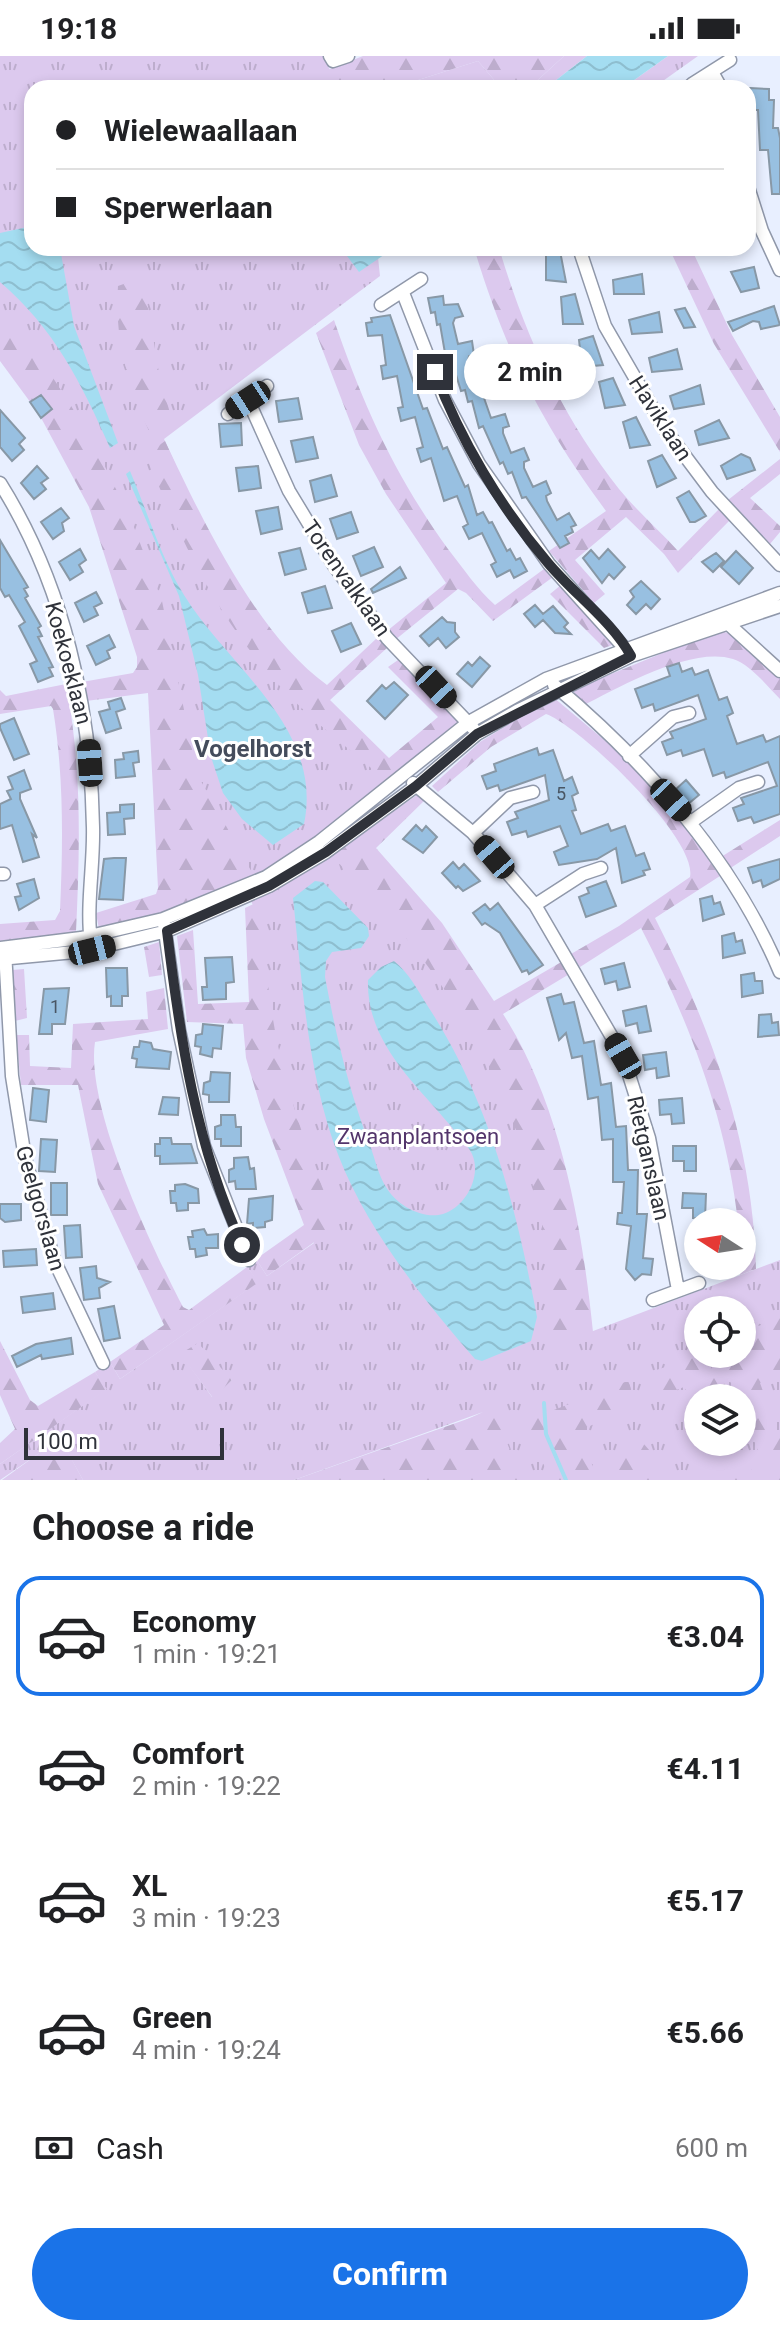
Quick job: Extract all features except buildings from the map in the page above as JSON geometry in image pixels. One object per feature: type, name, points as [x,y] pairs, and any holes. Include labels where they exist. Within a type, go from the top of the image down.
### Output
[{"type":"street","points":[[330,56],[333,61],[348,56]]},
{"type":"street","points":[[699,80],[730,60]]},
{"type":"street","points":[[712,72],[716,80]]},
{"type":"street","points":[[756,212],[780,270]]},
{"type":"street","name":"Haviklaan","points":[[582,256],[605,326],[664,428],[712,492],[780,565]]},
{"type":"street","points":[[381,305],[421,279]]},
{"type":"street","points":[[403,293],[445,400],[479,464],[549,564],[628,651]]},
{"type":"street","points":[[228,414],[267,386]]},
{"type":"street","name":"Torenvalklaan","points":[[248,400],[289,491],[333,564],[387,638],[477,734]]},
{"type":"street","name":"Koekoeklaan","points":[[0,483],[41,565],[83,702],[93,828],[92,950]]},
{"type":"street","points":[[724,619],[780,593]]},
{"type":"street","points":[[3,954],[165,925],[266,877],[319,842],[469,722],[546,679],[724,619],[780,606]]},
{"type":"street","points":[[724,619],[780,671]]},
{"type":"street","points":[[3,954],[92,950],[269,886],[326,852],[416,786],[477,734],[628,651]]},
{"type":"street","points":[[546,679],[629,756],[691,822],[766,939],[780,972]]},
{"type":"street","points":[[629,756],[673,717],[689,713]]},
{"type":"street","name":"Rietganslaan","points":[[405,775],[473,833],[535,905],[623,1056],[649,1138],[678,1290]]},
{"type":"street","points":[[691,822],[739,788],[758,782]]},
{"type":"street","points":[[473,833],[510,798],[533,792]]},
{"type":"street","points":[[535,905],[583,874],[601,868]]},
{"type":"street","points":[[165,925],[179,1030],[204,1146],[249,1260]]},
{"type":"street","name":"Geelgorslaan","points":[[3,954],[12,1076],[25,1158],[54,1260],[103,1363]]},
{"type":"street","points":[[653,1300],[699,1283]]},
{"type":"green space","name":"Zwaanplantsoen","points":[[0,56],[323,56],[335,80],[24,80],[24,256],[378,256],[380,276],[164,439],[245,618],[388,783],[382,787],[370,847],[479,999],[580,1336],[684,1296],[684,1368],[756,1368],[756,1296],[685,1296],[727,1280],[756,1280],[756,1269],[780,1260],[780,1480],[335,1480],[483,1412],[294,1480],[83,1480],[60,1439],[0,1480],[0,1464],[106,1389],[95,1372],[110,1362],[120,1379],[258,1282],[247,1267],[256,1259],[267,1276],[314,1243],[270,1070],[256,911],[181,763],[147,608],[0,330]],"holes":[[[181,1354],[232,1380],[212,1397]]]},
{"type":"green space","points":[[363,56],[564,56],[538,80],[494,80],[478,61],[418,80],[302,80]]},
{"type":"green space","points":[[564,56],[587,56],[556,80],[538,80]]},
{"type":"green space","points":[[668,56],[698,56],[664,80],[634,80]]},
{"type":"green space","points":[[478,61],[494,80],[418,80]]},
{"type":"green space","points":[[477,256],[502,256],[533,344],[580,433],[619,489],[678,551],[719,509],[730,520],[678,573],[664,554],[626,517],[575,560],[605,594],[594,603],[549,551],[606,511],[544,417],[513,354]]},
{"type":"green space","points":[[673,256],[695,256],[732,335],[780,417],[780,452],[714,344]]},
{"type":"green space","points":[[143,277],[160,379],[173,423],[152,437],[130,382],[118,326],[118,286]]},
{"type":"green space","points":[[0,309],[27,339],[67,399],[95,446],[132,522],[162,601],[197,774],[254,876],[162,916],[99,929],[96,913],[156,894],[158,888],[148,693],[86,701],[82,682],[133,673],[137,667],[137,657],[89,507],[39,414],[0,361]]},
{"type":"green space","points":[[334,320],[369,411],[396,467],[429,522],[476,585],[495,605],[544,569],[553,577],[493,621],[466,593],[458,589],[395,640],[387,631],[446,583],[386,494],[359,445],[316,333]]},
{"type":"green space","points":[[165,441],[233,573],[254,606],[301,663],[327,685],[378,637],[387,648],[330,700],[389,758],[438,717],[388,667],[398,660],[462,724],[388,783],[304,710],[256,659],[236,632],[186,546],[146,455]]},
{"type":"green space","points":[[780,459],[780,474],[750,498],[780,526],[780,532],[770,544],[728,500]]},
{"type":"green space","points":[[561,585],[615,644],[604,648],[550,594]]},
{"type":"green space","points":[[719,630],[730,634],[780,677],[780,699],[746,666],[733,659],[716,657],[697,658],[656,670],[582,706],[572,696],[577,688]]},
{"type":"green space","points":[[66,684],[77,777],[76,932],[0,942],[0,924],[55,920],[60,911],[62,835],[61,785],[53,709],[51,706],[0,714],[0,690],[6,696]]},
{"type":"green space","points":[[553,697],[627,759],[670,805],[720,876],[655,918],[694,1002],[726,1088],[738,1132],[751,1208],[736,1208],[725,1145],[703,1070],[675,998],[641,928],[580,967],[571,954],[619,926],[690,877],[688,860],[676,837],[609,761],[563,723],[546,714],[491,747],[438,792],[432,786],[480,742]]},
{"type":"green space","points":[[420,793],[426,799],[376,848],[442,923],[494,1001],[563,961],[571,973],[503,1014],[523,1049],[554,1127],[575,1209],[588,1292],[593,1332],[545,1349],[553,1318],[551,1271],[531,1179],[503,1097],[486,1060],[444,989],[389,917],[331,854]]},
{"type":"green space","points":[[780,820],[780,836],[729,869],[721,857]]},
{"type":"green space","points":[[266,898],[268,983],[282,1065],[307,1146],[338,1225],[267,1276],[256,1259],[304,1225],[264,1119],[246,1058],[243,1024],[187,1022],[177,936],[193,930],[198,1004],[249,1002],[245,908]]},
{"type":"green space","points":[[159,942],[162,975],[149,977],[144,947]]},
{"type":"green space","points":[[24,969],[27,1018],[15,1021],[12,970]]},
{"type":"green space","points":[[164,988],[168,1029],[95,1042],[100,1102],[110,1138],[139,1214],[183,1307],[189,1310],[247,1267],[259,1282],[120,1379],[110,1362],[164,1325],[98,1184],[78,1085],[21,1085],[16,1035],[29,1035],[30,1066],[71,1068],[73,1024],[148,1019],[146,992]]},
{"type":"green space","points":[[780,1318],[780,1374],[760,1383],[780,1438],[780,1480],[770,1480],[756,1446],[756,1384],[731,1384],[725,1368],[756,1368],[756,1327]]},
{"type":"green space","points":[[0,1341],[30,1400],[38,1406],[95,1372],[107,1389],[0,1464],[0,1443],[15,1429],[0,1395]]},
{"type":"green space","points":[[198,1343],[232,1380],[213,1398],[180,1354]]},
{"type":"green space","points":[[684,1361],[684,1368],[711,1368],[719,1384],[684,1384],[684,1387],[653,1399],[644,1374]]},
{"type":"green space","points":[[629,1382],[636,1408],[587,1427],[581,1436],[598,1480],[550,1480],[526,1421]]},
{"type":"green space","points":[[490,1411],[495,1413],[522,1480],[294,1480]]},
{"type":"green space","points":[[60,1438],[83,1480],[2,1480]]},
{"type":"green space","points":[[643,1443],[657,1459],[665,1480],[643,1480],[634,1474],[627,1480],[616,1478],[610,1467],[627,1451]]},
{"type":"green space","points":[[718,1456],[746,1456],[755,1480],[729,1480]]},
{"type":"water","points":[[587,56],[668,56],[634,80],[556,80]]},
{"type":"water","points":[[24,228],[24,256],[61,256],[74,326],[118,443],[110,448],[65,358],[36,318],[0,282],[0,233]]},
{"type":"water","points":[[347,256],[382,256],[359,272]]},
{"type":"water","points":[[130,471],[161,550],[184,595],[268,700],[300,758],[306,790],[304,824],[273,845],[242,819],[223,793],[211,757],[198,675],[179,596],[126,474]]},
{"type":"water","points":[[315,881],[323,882],[368,928],[369,936],[361,948],[332,952],[326,961],[325,977],[356,1106],[377,1168],[390,1194],[411,1210],[427,1215],[443,1214],[465,1198],[473,1181],[475,1163],[467,1147],[408,1076],[384,1041],[369,1002],[368,980],[381,967],[394,961],[412,982],[449,1041],[484,1116],[520,1235],[537,1317],[531,1341],[482,1361],[475,1359],[436,1313],[381,1238],[351,1184],[328,1127],[313,1063],[293,898]]},
{"type":"waterway","points":[[544,1403],[546,1434],[566,1480]]},
{"type":"district","name":"Vogelhorst","points":[[253,749]]},
{"type":"route","points":[[242,1245],[204,1146],[179,1030],[167,931],[269,886],[326,852],[416,786],[477,734],[517,711],[631,656],[522,529],[479,464],[445,400],[435,372]]}]
